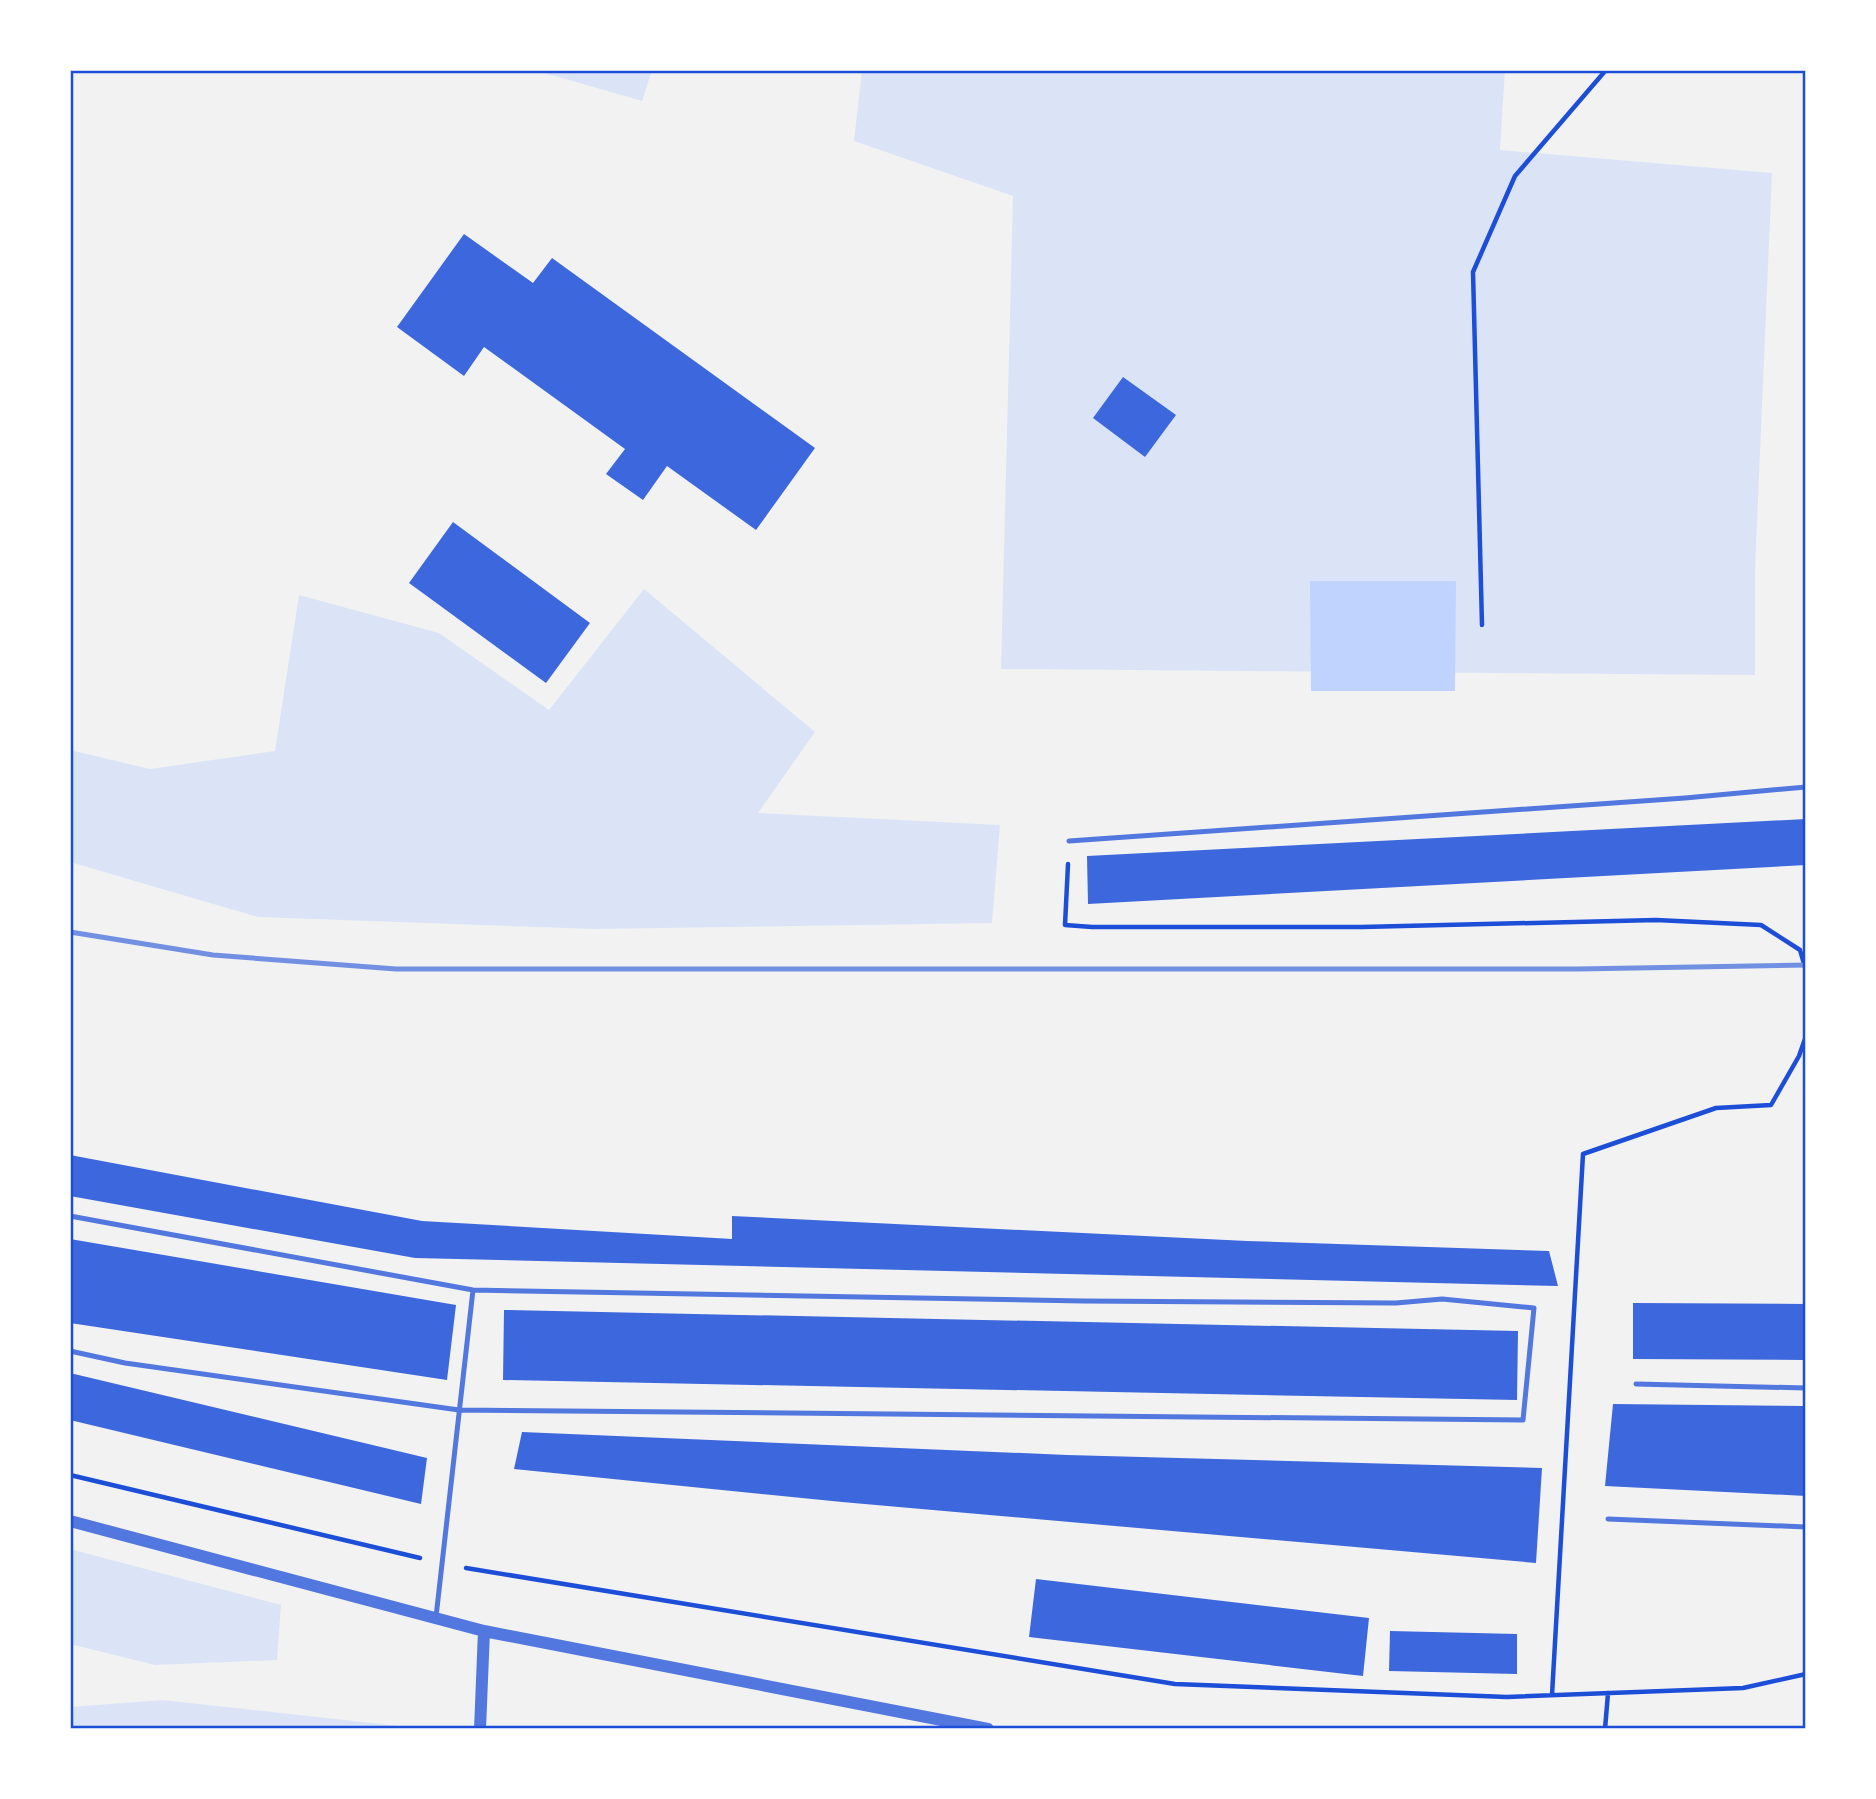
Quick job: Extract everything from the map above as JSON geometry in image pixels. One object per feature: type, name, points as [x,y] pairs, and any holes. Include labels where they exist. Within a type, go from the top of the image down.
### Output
[{"type":"street","points":[[70,1521],[435,1620],[988,1729]]},
{"type":"street","points":[[480,1729],[484,1631]]},
{"type":"lane","points":[[1069,841],[1685,798],[1806,787]]},
{"type":"lane","points":[[70,1216],[473,1290],[1097,1301],[1396,1303],[1441,1299],[1534,1308],[1523,1420],[459,1410],[125,1363],[70,1351]]},
{"type":"lane","points":[[435,1620],[473,1290]]},
{"type":"lane","points":[[1636,1384],[1806,1388]]},
{"type":"lane","points":[[1608,1519],[1806,1527]]},
{"type":"path","points":[[1482,625],[1473,272],[1515,176],[1606,70]]},
{"type":"path","points":[[1069,841],[1065,925],[1362,927],[1656,920],[1760,925],[1800,950],[1806,971]]},
{"type":"path","points":[[1552,1695],[1583,1154],[1716,1108],[1771,1105],[1799,1056],[1806,1036]]},
{"type":"path","points":[[70,1475],[442,1564],[1175,1684],[1507,1697],[1743,1688],[1806,1674]]},
{"type":"path","points":[[1605,1729],[1608,1693]]},
{"type":"shaded area","points":[[534,70],[652,70],[642,101]]},
{"type":"shaded area","points":[[862,70],[1505,70],[1500,150],[1772,173],[1755,570],[1755,675],[1001,669],[1013,196],[854,141]]},
{"type":"shaded area","points":[[644,589],[815,732],[758,813],[1000,825],[992,923],[596,929],[258,917],[70,862],[70,750],[150,769],[275,751],[299,595],[439,633],[549,710]]},
{"type":"shaded area","points":[[70,1549],[281,1605],[277,1660],[155,1665],[70,1644]]},
{"type":"shaded area","points":[[163,1700],[399,1726],[402,1729],[70,1729],[70,1707]]},
{"type":"water","points":[[1310,581],[1456,581],[1455,691],[1311,691]]},
{"type":"building","points":[[464,234],[533,283],[552,258],[815,448],[756,530],[667,466],[643,500],[606,474],[625,449],[484,347],[464,376],[397,327]]},
{"type":"building","points":[[1123,377],[1176,415],[1145,457],[1093,418]]},
{"type":"building","points":[[453,522],[590,623],[546,683],[409,583]]},
{"type":"building","points":[[1806,819],[1806,865],[1088,904],[1087,856]]},
{"type":"building","points":[[70,1155],[422,1221],[732,1239],[732,1216],[1247,1241],[1549,1251],[1558,1286],[415,1258],[70,1196]]},
{"type":"building","points":[[70,1239],[456,1305],[447,1380],[70,1323]]},
{"type":"building","points":[[1633,1303],[1806,1304],[1806,1360],[1633,1359]]},
{"type":"building","points":[[504,1310],[1518,1331],[1517,1400],[503,1380]]},
{"type":"building","points":[[70,1373],[427,1458],[421,1504],[70,1420]]},
{"type":"building","points":[[1613,1404],[1806,1406],[1806,1496],[1605,1486]]},
{"type":"building","points":[[522,1432],[1067,1455],[1542,1468],[1536,1563],[842,1502],[514,1469]]},
{"type":"building","points":[[1036,1579],[1369,1618],[1363,1676],[1029,1637]]},
{"type":"building","points":[[1390,1631],[1517,1634],[1517,1674],[1389,1671]]},
{"type":"railway","points":[[70,932],[213,955],[396,969],[1577,969],[1806,965]]}]
